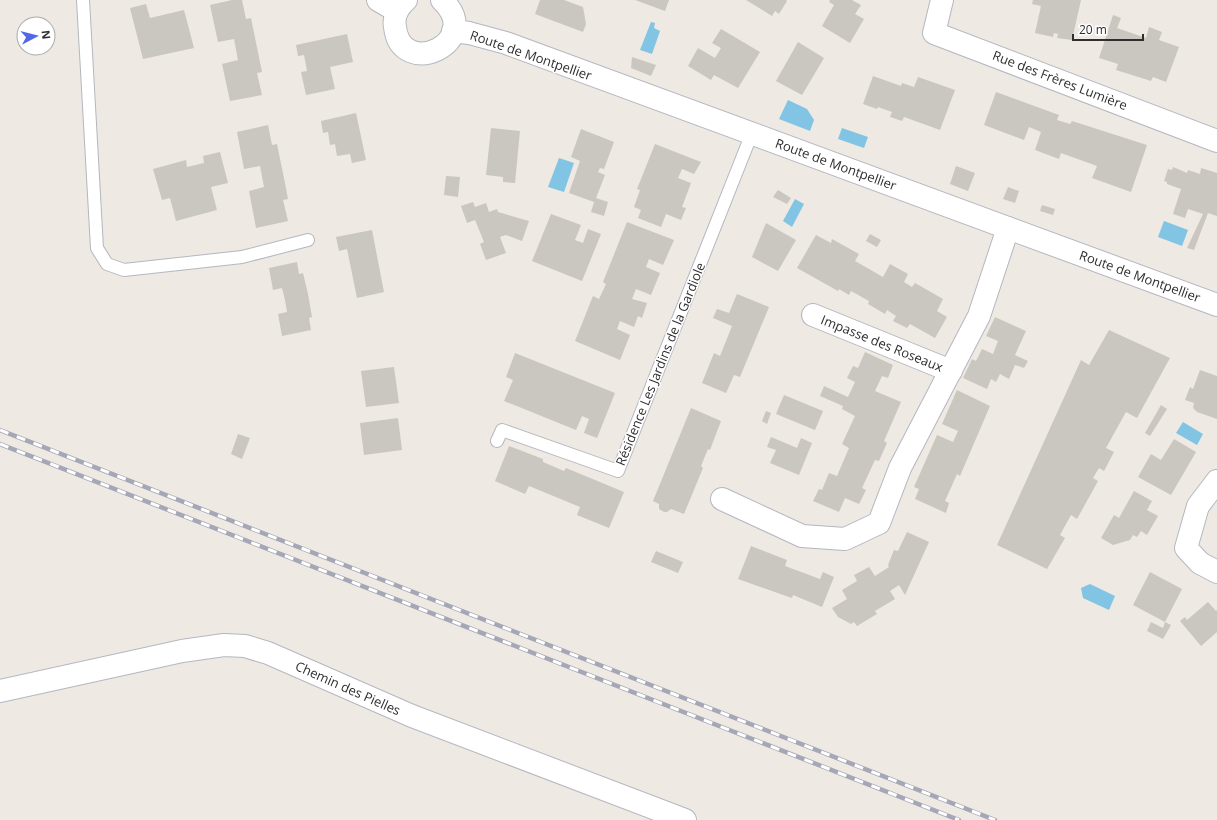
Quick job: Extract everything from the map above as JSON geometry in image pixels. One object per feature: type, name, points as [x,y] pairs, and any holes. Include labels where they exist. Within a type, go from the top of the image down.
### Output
[{"type":"street","name":"Route de Montpellier","points":[[378,0],[401,6],[394,26],[398,39],[407,48],[414,52],[428,54],[442,48],[448,42],[453,31],[453,16],[451,10],[442,0]]},
{"type":"street","name":"Rue des Frères Lumière","points":[[942,0],[934,33],[1217,141]]},
{"type":"street","name":"Route de Montpellier","points":[[453,31],[469,33],[506,43],[1217,305]]},
{"type":"street","name":"Impasse des Roseaux","points":[[722,500],[802,536],[845,539],[879,523],[900,468],[979,316],[1008,228]]},
{"type":"street","name":"Impasse des Roseaux","points":[[813,315],[951,371]]},
{"type":"street","points":[[1217,481],[1198,506],[1186,548],[1200,563],[1217,572]]},
{"type":"street","name":"Chemin des Pielles","points":[[0,692],[182,651],[224,645],[245,646],[268,653],[412,716],[685,820]]},
{"type":"lane","points":[[83,0],[97,248],[107,264],[124,270],[242,257],[308,240]]},
{"type":"lane","name":"Résidence Les Jardins de la Gardiole","points":[[497,441],[502,430],[618,471],[752,133]]},
{"type":"water","points":[[651,22],[655,23],[654,28],[660,31],[652,54],[640,50]]},
{"type":"water","points":[[788,100],[807,109],[814,120],[810,131],[779,119]]},
{"type":"water","points":[[842,128],[868,137],[864,148],[838,139]]},
{"type":"water","points":[[559,158],[574,163],[564,192],[548,187]]},
{"type":"water","points":[[795,199],[804,204],[792,227],[783,221]]},
{"type":"water","points":[[1164,221],[1188,230],[1182,246],[1158,237]]},
{"type":"water","points":[[1183,422],[1203,434],[1197,445],[1176,433]]},
{"type":"water","points":[[1090,584],[1115,596],[1109,610],[1083,598],[1081,588]]},
{"type":"building","points":[[232,0],[242,0],[246,19],[251,18],[262,72],[257,73],[262,95],[230,101],[222,64],[238,60],[234,39],[218,42],[210,5]]},
{"type":"building","points":[[540,0],[564,0],[583,7],[586,24],[583,32],[535,14]]},
{"type":"building","points":[[635,0],[669,0],[665,11]]},
{"type":"building","points":[[746,0],[787,1],[779,14],[775,11],[772,16]]},
{"type":"building","points":[[830,0],[852,0],[861,5],[855,14],[864,19],[850,43],[822,26],[834,5],[829,2]]},
{"type":"building","points":[[1033,0],[1081,0],[1072,40],[1057,38],[1058,34],[1054,33],[1053,37],[1035,33],[1041,6],[1032,4]]},
{"type":"building","points":[[146,4],[150,18],[184,10],[194,48],[143,59],[130,8]]},
{"type":"building","points":[[1113,15],[1121,18],[1117,28],[1146,38],[1149,27],[1162,32],[1159,40],[1179,47],[1166,82],[1153,77],[1151,81],[1116,70],[1118,64],[1099,58]]},
{"type":"building","points":[[721,29],[760,52],[738,88],[714,75],[711,80],[688,66],[698,48],[715,58],[721,48],[712,43]]},
{"type":"building","points":[[347,34],[353,62],[330,67],[335,89],[306,95],[301,72],[307,71],[304,55],[298,56],[296,45]]},
{"type":"building","points":[[798,42],[824,58],[802,95],[776,81]]},
{"type":"building","points":[[632,57],[656,65],[651,76],[631,68]]},
{"type":"building","points":[[873,76],[901,86],[902,83],[914,87],[918,77],[955,90],[940,130],[904,117],[902,121],[890,117],[892,112],[863,104]]},
{"type":"building","points":[[996,92],[1059,115],[1057,120],[1070,124],[1072,121],[1147,145],[1131,192],[1092,178],[1097,166],[1061,153],[1059,159],[1035,150],[1041,132],[1029,127],[1024,140],[984,125]]},
{"type":"building","points":[[356,113],[366,160],[352,163],[350,154],[337,156],[335,144],[330,145],[328,132],[323,133],[321,121]]},
{"type":"building","points":[[268,125],[272,145],[277,144],[288,199],[283,200],[288,221],[256,228],[249,191],[264,187],[260,166],[244,169],[237,132]]},
{"type":"building","points":[[491,128],[520,131],[515,183],[503,182],[503,177],[486,175]]},
{"type":"building","points":[[581,129],[614,142],[604,169],[600,168],[598,172],[605,175],[596,198],[608,202],[604,216],[591,212],[594,202],[569,193],[580,161],[571,157]]},
{"type":"building","points":[[655,144],[701,162],[694,174],[682,169],[678,178],[691,183],[682,207],[686,208],[681,220],[666,214],[661,227],[638,218],[641,210],[634,207],[640,190],[637,189]]},
{"type":"building","points":[[220,152],[228,183],[211,187],[217,210],[176,221],[170,198],[162,200],[153,169],[186,160],[187,167],[204,163],[203,156]]},
{"type":"building","points":[[956,166],[975,173],[968,191],[950,184]]},
{"type":"building","points":[[1173,167],[1187,173],[1188,170],[1200,174],[1201,168],[1217,173],[1217,216],[1208,213],[1194,250],[1187,248],[1203,214],[1188,209],[1185,218],[1173,214],[1181,189],[1167,184],[1167,182],[1164,181],[1168,169],[1172,170]]},
{"type":"building","points":[[446,176],[460,177],[458,197],[444,195]]},
{"type":"building","points":[[1008,187],[1019,191],[1015,203],[1003,199]]},
{"type":"building","points":[[778,190],[791,198],[787,204],[773,197]]},
{"type":"building","points":[[473,202],[475,207],[486,203],[489,212],[497,209],[498,212],[529,221],[522,241],[506,235],[500,237],[506,253],[486,260],[480,244],[484,242],[475,220],[467,223],[461,206]]},
{"type":"building","points":[[1042,205],[1055,209],[1053,215],[1040,211]]},
{"type":"building","points":[[551,214],[581,225],[575,240],[583,243],[588,229],[601,234],[582,281],[532,261]]},
{"type":"building","points":[[627,222],[674,240],[663,265],[649,259],[646,267],[660,273],[651,295],[636,289],[632,299],[647,303],[642,318],[638,316],[634,327],[620,321],[617,329],[630,335],[620,360],[575,341],[593,296],[599,299],[606,284],[603,282]]},
{"type":"building","points":[[766,223],[796,240],[778,271],[752,257]]},
{"type":"building","points":[[372,230],[384,292],[357,298],[347,249],[339,251],[336,237]]},
{"type":"building","points":[[870,234],[881,240],[877,247],[866,241]]},
{"type":"building","points":[[816,235],[831,243],[832,239],[859,254],[855,261],[883,277],[890,264],[908,274],[904,282],[912,287],[915,283],[943,299],[937,311],[947,317],[935,338],[910,324],[907,328],[893,321],[896,316],[887,310],[885,314],[868,304],[869,301],[851,291],[849,295],[839,289],[838,291],[797,268]]},
{"type":"building","points":[[297,262],[299,274],[303,273],[308,294],[312,317],[309,318],[311,330],[282,336],[278,314],[287,312],[285,300],[282,288],[273,290],[269,268]]},
{"type":"building","points":[[737,294],[769,307],[740,377],[734,375],[726,393],[702,383],[714,353],[720,356],[732,326],[713,318],[717,309],[729,313]]},
{"type":"building","points":[[995,317],[1026,331],[1015,355],[1028,361],[1024,368],[1015,365],[1009,379],[1000,374],[996,382],[991,379],[987,389],[963,378],[972,359],[976,361],[982,349],[993,354],[998,341],[986,336]]},
{"type":"building","points":[[1109,330],[1170,358],[1137,418],[1126,412],[1106,448],[1114,452],[1104,471],[1099,468],[1093,478],[1098,481],[1077,519],[1071,515],[1060,535],[1065,538],[1047,569],[997,545],[1081,360],[1089,365]]},
{"type":"building","points":[[865,352],[893,365],[888,378],[882,376],[875,391],[901,402],[884,441],[887,443],[879,461],[875,460],[862,488],[866,490],[859,504],[845,498],[839,512],[813,501],[819,489],[822,490],[829,473],[837,476],[849,448],[842,444],[855,416],[842,409],[843,406],[820,396],[824,386],[848,397],[855,382],[847,378],[853,366],[858,368]]},
{"type":"building","points":[[515,353],[615,393],[597,438],[584,433],[589,419],[582,416],[576,430],[504,401],[513,380],[506,377]]},
{"type":"building","points":[[394,367],[399,403],[366,407],[361,371]]},
{"type":"building","points":[[1200,370],[1217,376],[1217,419],[1197,412],[1193,408],[1194,403],[1185,400],[1190,387],[1193,389]]},
{"type":"building","points":[[957,390],[990,406],[960,476],[957,474],[945,501],[949,503],[946,513],[915,499],[919,489],[914,487],[937,435],[953,442],[958,431],[942,424]]},
{"type":"building","points":[[784,395],[823,411],[815,430],[776,414]]},
{"type":"building","points":[[1161,405],[1167,409],[1150,436],[1145,433]]},
{"type":"building","points":[[691,408],[721,421],[710,450],[708,449],[701,466],[703,468],[684,514],[671,509],[664,512],[659,509],[659,504],[653,501]]},
{"type":"building","points":[[766,411],[771,413],[767,424],[762,421]]},
{"type":"building","points":[[398,418],[402,450],[364,455],[360,423]]},
{"type":"building","points":[[238,434],[250,438],[242,459],[231,454]]},
{"type":"building","points":[[771,437],[797,448],[801,438],[812,443],[799,475],[770,463],[776,450],[767,447]]},
{"type":"building","points":[[1174,439],[1196,452],[1171,495],[1138,477],[1151,454],[1161,460]]},
{"type":"building","points":[[509,446],[543,459],[543,462],[564,471],[566,468],[624,492],[609,528],[577,515],[580,507],[529,486],[525,494],[495,481]]},
{"type":"building","points":[[1134,491],[1152,501],[1147,510],[1158,516],[1147,535],[1141,531],[1137,537],[1133,535],[1130,540],[1113,545],[1101,538],[1114,515],[1119,518]]},
{"type":"building","points":[[907,532],[929,542],[905,595],[899,585],[890,591],[895,599],[875,611],[877,614],[857,626],[854,622],[851,624],[838,617],[832,608],[847,599],[842,590],[857,581],[854,575],[869,567],[875,576],[889,567],[888,565],[894,550],[898,551]]},
{"type":"building","points":[[751,546],[787,560],[785,566],[820,579],[823,572],[834,577],[822,607],[793,595],[792,598],[738,579]]},
{"type":"building","points":[[656,551],[683,562],[678,573],[651,562]]},
{"type":"building","points":[[1150,572],[1182,589],[1165,622],[1133,605]]},
{"type":"building","points":[[1208,602],[1216,611],[1217,610],[1217,632],[1201,646],[1180,621],[1185,617],[1187,620]]},
{"type":"building","points":[[1151,622],[1163,628],[1165,622],[1171,625],[1163,639],[1147,631]]},
{"type":"railway","points":[[0,430],[995,820]]},
{"type":"railway","points":[[0,444],[959,820]]}]
